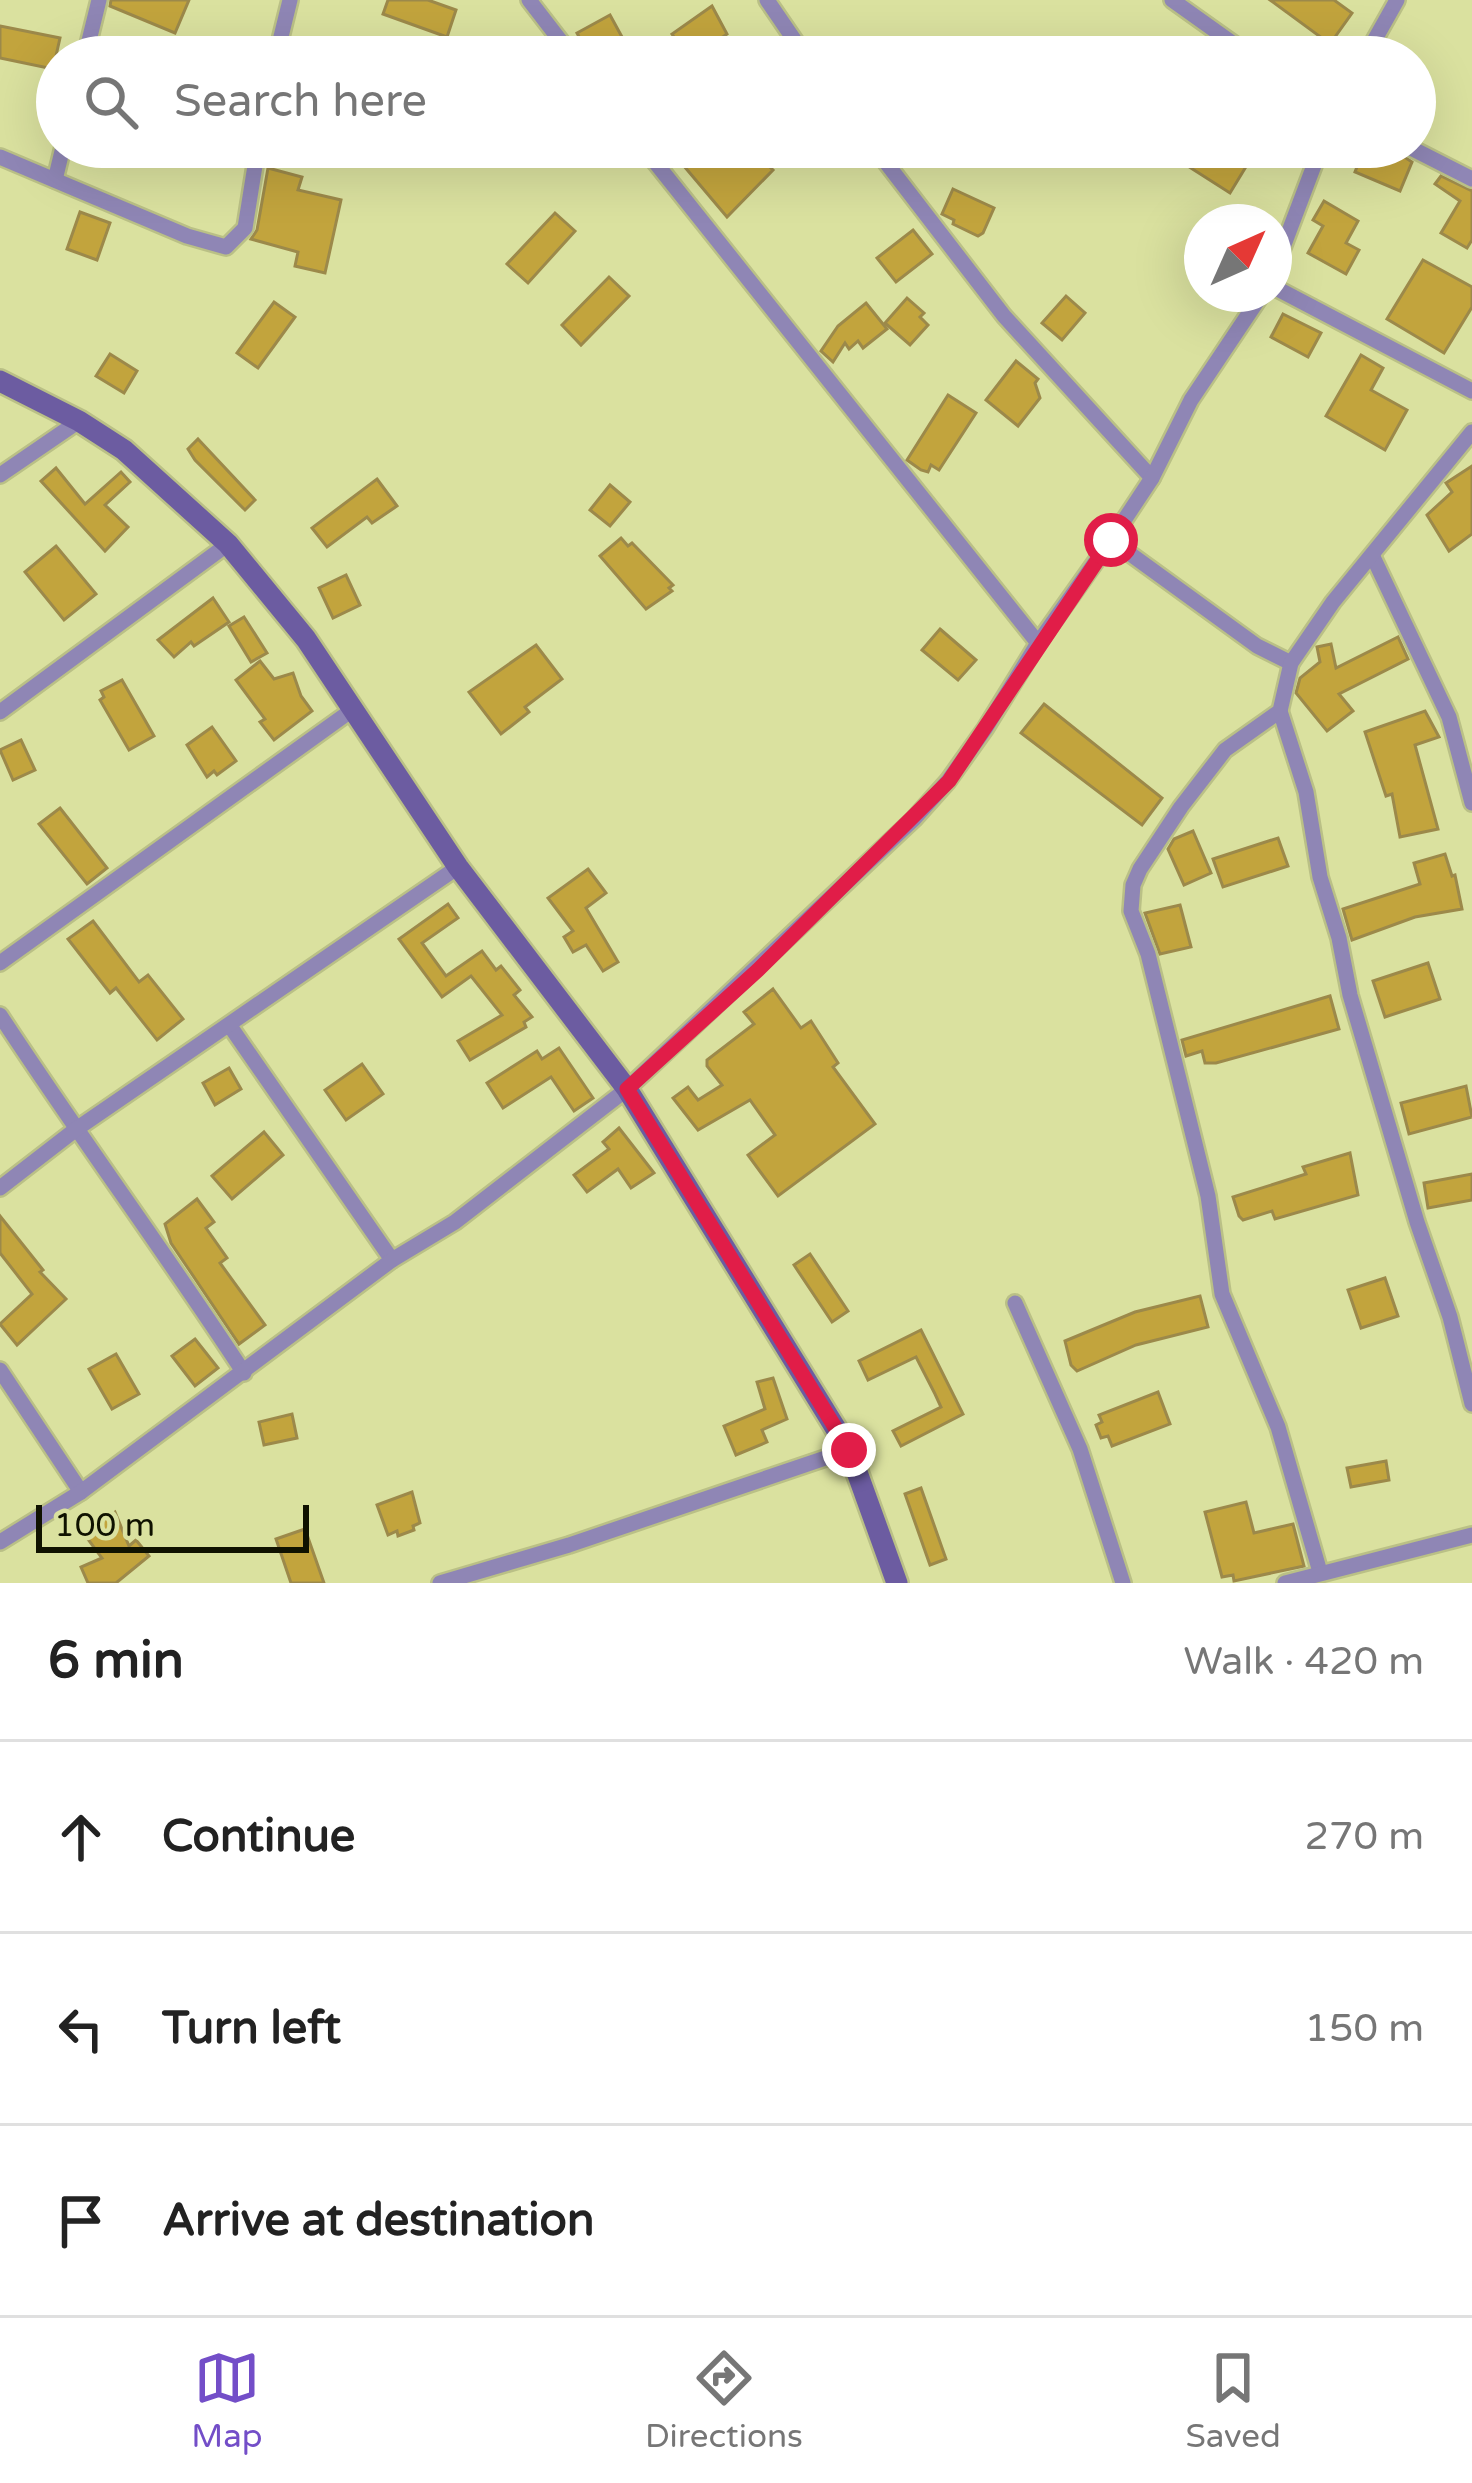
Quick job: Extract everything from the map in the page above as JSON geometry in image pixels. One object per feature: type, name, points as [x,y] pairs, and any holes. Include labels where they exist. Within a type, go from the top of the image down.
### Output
[{"type":"street","points":[[90,36],[99,0]]},
{"type":"street","points":[[281,36],[290,0]]},
{"type":"street","points":[[529,0],[557,36]]},
{"type":"street","points":[[767,0],[792,36]]},
{"type":"street","points":[[1172,0],[1223,36]]},
{"type":"street","points":[[1376,36],[1396,0]]},
{"type":"street","points":[[0,157],[226,248],[245,228],[255,168]]},
{"type":"street","points":[[1436,161],[1472,179]]},
{"type":"street","points":[[55,180],[58,168]]},
{"type":"street","points":[[660,168],[1038,643]]},
{"type":"street","points":[[890,168],[1004,316],[1152,478]]},
{"type":"street","points":[[1292,224],[1314,168]]},
{"type":"street","points":[[1292,296],[1472,391]]},
{"type":"street","points":[[0,1542],[81,1492],[392,1260],[455,1222],[627,1089],[914,819],[949,781],[1111,540],[1152,478],[1191,400],[1250,312]]},
{"type":"street","points":[[0,381],[124,450],[229,544],[306,639],[458,867],[627,1089],[849,1450],[897,1583]]},
{"type":"street","points":[[0,475],[79,421]]},
{"type":"street","points":[[1472,432],[1333,602],[1291,664],[1280,711],[1306,792],[1320,877],[1350,994],[1450,1317],[1472,1404]]},
{"type":"street","points":[[1111,540],[1257,646],[1291,664]]},
{"type":"street","points":[[0,712],[229,544]]},
{"type":"street","points":[[1372,556],[1449,717],[1472,803]]},
{"type":"street","points":[[0,963],[352,710]]},
{"type":"street","points":[[1280,711],[1225,749],[1181,807],[1140,869],[1131,911],[1148,953],[1208,1196],[1222,1294],[1278,1427],[1319,1577]]},
{"type":"street","points":[[0,1188],[75,1130],[458,867]]},
{"type":"street","points":[[0,1015],[244,1373]]},
{"type":"street","points":[[230,1026],[392,1260]]},
{"type":"street","points":[[1015,1304],[1080,1449],[1123,1583]]},
{"type":"street","points":[[0,1370],[81,1492]]},
{"type":"street","points":[[440,1583],[569,1545],[849,1450]]},
{"type":"street","points":[[1286,1583],[1472,1535]]},
{"type":"building","points":[[111,0],[189,0],[175,33],[110,6]]},
{"type":"building","points":[[388,0],[428,0],[456,10],[447,36],[383,14]]},
{"type":"building","points":[[1270,0],[1334,0],[1352,13],[1336,36],[1319,36]]},
{"type":"building","points":[[712,6],[727,34],[673,36]]},
{"type":"building","points":[[610,15],[621,36],[579,36]]},
{"type":"building","points":[[0,26],[50,36],[36,36],[36,65],[0,58]]},
{"type":"building","points":[[268,168],[302,177],[298,190],[341,200],[325,273],[295,266],[298,252],[251,239],[257,230]]},
{"type":"building","points":[[686,168],[771,168],[773,170],[727,217]]},
{"type":"building","points":[[1191,168],[1245,168],[1230,193]]},
{"type":"building","points":[[1357,168],[1410,168],[1400,191],[1355,172]]},
{"type":"building","points":[[1441,176],[1472,191],[1472,240],[1467,248],[1441,233],[1460,201],[1435,184]]},
{"type":"building","points":[[953,189],[994,208],[983,233],[978,236],[942,214]]},
{"type":"building","points":[[1324,201],[1358,221],[1346,243],[1359,250],[1346,274],[1308,253],[1323,226],[1313,220]]},
{"type":"building","points":[[80,212],[110,223],[97,260],[67,249]]},
{"type":"building","points":[[555,213],[575,231],[528,283],[507,264]]},
{"type":"building","points":[[913,230],[932,254],[896,282],[877,258]]},
{"type":"building","points":[[1423,260],[1472,287],[1472,307],[1444,353],[1387,319]]},
{"type":"building","points":[[609,277],[629,296],[581,345],[562,325]]},
{"type":"building","points":[[1066,296],[1085,313],[1062,340],[1042,323]]},
{"type":"building","points":[[907,298],[924,313],[920,317],[928,325],[910,345],[885,323]]},
{"type":"building","points":[[274,302],[295,317],[258,368],[237,353]]},
{"type":"building","points":[[866,303],[887,329],[863,348],[858,341],[849,349],[845,343],[833,362],[821,351],[838,326]]},
{"type":"building","points":[[1283,314],[1321,333],[1308,357],[1271,337]]},
{"type":"building","points":[[110,354],[137,371],[124,393],[96,376]]},
{"type":"building","points":[[1361,355],[1383,368],[1371,390],[1407,410],[1385,450],[1326,416]]},
{"type":"building","points":[[1016,361],[1038,379],[1040,398],[1018,426],[986,400]]},
{"type":"building","points":[[948,395],[976,413],[939,470],[931,465],[928,472],[921,470],[907,460]]},
{"type":"building","points":[[198,439],[255,500],[245,510],[195,460],[188,449]]},
{"type":"building","points":[[1472,466],[1472,534],[1449,551],[1427,515],[1452,492],[1446,483]]},
{"type":"building","points":[[56,468],[85,504],[121,472],[130,482],[105,505],[128,527],[105,551],[41,481]]},
{"type":"building","points":[[377,479],[397,506],[372,523],[367,517],[327,547],[312,528]]},
{"type":"building","points":[[610,485],[630,502],[610,526],[590,510]]},
{"type":"building","points":[[621,538],[628,546],[632,543],[673,585],[672,591],[646,609],[600,556]]},
{"type":"building","points":[[56,546],[96,594],[64,620],[25,572]]},
{"type":"building","points":[[346,575],[360,605],[333,618],[319,588]]},
{"type":"building","points":[[213,598],[229,622],[174,657],[158,640]]},
{"type":"building","points":[[244,617],[267,653],[251,662],[229,626]]},
{"type":"building","points":[[940,629],[976,660],[958,680],[922,650]]},
{"type":"building","points":[[1398,637],[1408,659],[1339,694],[1353,711],[1327,731],[1296,693],[1300,678],[1320,662],[1317,647],[1331,644],[1336,668]]},
{"type":"building","points":[[536,645],[562,679],[525,707],[529,712],[501,734],[469,692]]},
{"type":"building","points":[[260,661],[274,679],[293,673],[312,711],[274,740],[260,722],[265,719],[236,680]]},
{"type":"building","points":[[122,680],[154,736],[129,750],[100,700],[104,697],[101,691]]},
{"type":"building","points":[[1044,704],[1162,798],[1142,825],[1021,733]]},
{"type":"building","points":[[1425,711],[1439,737],[1415,745],[1438,829],[1400,837],[1392,794],[1386,796],[1365,732]]},
{"type":"building","points":[[212,727],[236,761],[207,777],[187,745]]},
{"type":"building","points":[[21,740],[35,770],[13,780],[0,750]]},
{"type":"building","points":[[60,808],[107,868],[87,884],[39,824]]},
{"type":"building","points":[[1193,831],[1211,873],[1184,885],[1168,849],[1174,839]]},
{"type":"building","points":[[1278,838],[1288,866],[1223,887],[1213,859]]},
{"type":"building","points":[[1445,854],[1462,909],[1415,917],[1352,940],[1343,909],[1420,884],[1414,863]]},
{"type":"building","points":[[588,869],[606,893],[586,908],[618,962],[603,971],[586,945],[573,952],[564,937],[573,931],[548,898]]},
{"type":"building","points":[[448,904],[458,918],[422,943],[446,976],[482,951],[520,990],[514,995],[532,1017],[524,1022],[526,1027],[470,1060],[458,1041],[502,1015],[471,976],[442,997],[399,939]]},
{"type":"building","points":[[1180,905],[1191,947],[1160,954],[1145,913]]},
{"type":"building","points":[[93,921],[139,982],[148,975],[183,1019],[157,1040],[116,988],[110,993],[68,939]]},
{"type":"building","points":[[1428,963],[1440,999],[1385,1017],[1373,981]]},
{"type":"building","points":[[773,989],[801,1028],[811,1021],[838,1063],[833,1067],[875,1124],[778,1196],[748,1155],[775,1135],[750,1100],[698,1130],[673,1098],[688,1087],[698,1100],[722,1085],[707,1060],[754,1024],[744,1012]]},
{"type":"building","points":[[1330,996],[1339,1029],[1216,1063],[1205,1063],[1202,1051],[1186,1056],[1182,1040]]},
{"type":"building","points":[[559,1048],[593,1098],[574,1111],[551,1077],[503,1108],[487,1083],[537,1051],[542,1059]]},
{"type":"building","points":[[362,1064],[383,1094],[346,1120],[325,1090]]},
{"type":"building","points":[[229,1068],[241,1089],[215,1105],[203,1083]]},
{"type":"building","points":[[1466,1086],[1472,1117],[1409,1134],[1401,1103]]},
{"type":"building","points":[[619,1128],[654,1173],[631,1188],[618,1169],[587,1192],[574,1175],[609,1149],[603,1142]]},
{"type":"building","points":[[264,1132],[283,1155],[232,1199],[212,1176]]},
{"type":"building","points":[[1350,1153],[1358,1195],[1275,1219],[1272,1211],[1243,1220],[1239,1216],[1233,1197],[1306,1174],[1303,1167]]},
{"type":"building","points":[[1472,1174],[1472,1200],[1428,1208],[1424,1183]]},
{"type":"building","points":[[197,1199],[214,1222],[206,1228],[227,1258],[220,1263],[265,1325],[239,1344],[171,1243],[165,1224]]},
{"type":"building","points":[[0,1216],[66,1299],[17,1345],[0,1324],[32,1294],[0,1253]]},
{"type":"building","points":[[810,1254],[848,1311],[832,1322],[794,1265]]},
{"type":"building","points":[[1385,1278],[1398,1316],[1361,1328],[1348,1290]]},
{"type":"building","points":[[1200,1296],[1208,1327],[1136,1345],[1077,1371],[1071,1365],[1065,1341],[1135,1312]]},
{"type":"building","points":[[921,1330],[963,1414],[901,1446],[893,1431],[941,1407],[935,1394],[916,1357],[868,1380],[859,1361]]},
{"type":"building","points":[[195,1339],[218,1368],[195,1386],[172,1356]]},
{"type":"building","points":[[116,1354],[139,1394],[112,1409],[89,1369]]},
{"type":"building","points":[[773,1378],[787,1419],[762,1430],[767,1442],[736,1455],[724,1426],[765,1409],[757,1382]]},
{"type":"building","points":[[1158,1392],[1170,1424],[1112,1446],[1108,1436],[1101,1438],[1096,1425],[1102,1422],[1099,1415]]},
{"type":"building","points":[[292,1414],[297,1438],[264,1445],[259,1422]]},
{"type":"building","points":[[1386,1461],[1389,1480],[1351,1487],[1347,1468]]},
{"type":"building","points":[[921,1488],[946,1559],[930,1565],[905,1494]]},
{"type":"building","points":[[412,1492],[420,1523],[398,1536],[397,1531],[388,1535],[377,1505]]},
{"type":"building","points":[[1246,1502],[1254,1533],[1293,1524],[1304,1566],[1234,1581],[1233,1575],[1222,1577],[1205,1512]]},
{"type":"building","points":[[115,1512],[129,1546],[136,1540],[149,1556],[116,1583],[88,1583],[81,1567],[102,1558],[87,1538],[89,1530]]},
{"type":"building","points":[[305,1529],[324,1583],[291,1583],[276,1539]]},
{"type":"route","points":[[849,1450],[627,1089],[758,970],[949,781],[1111,540]]}]
